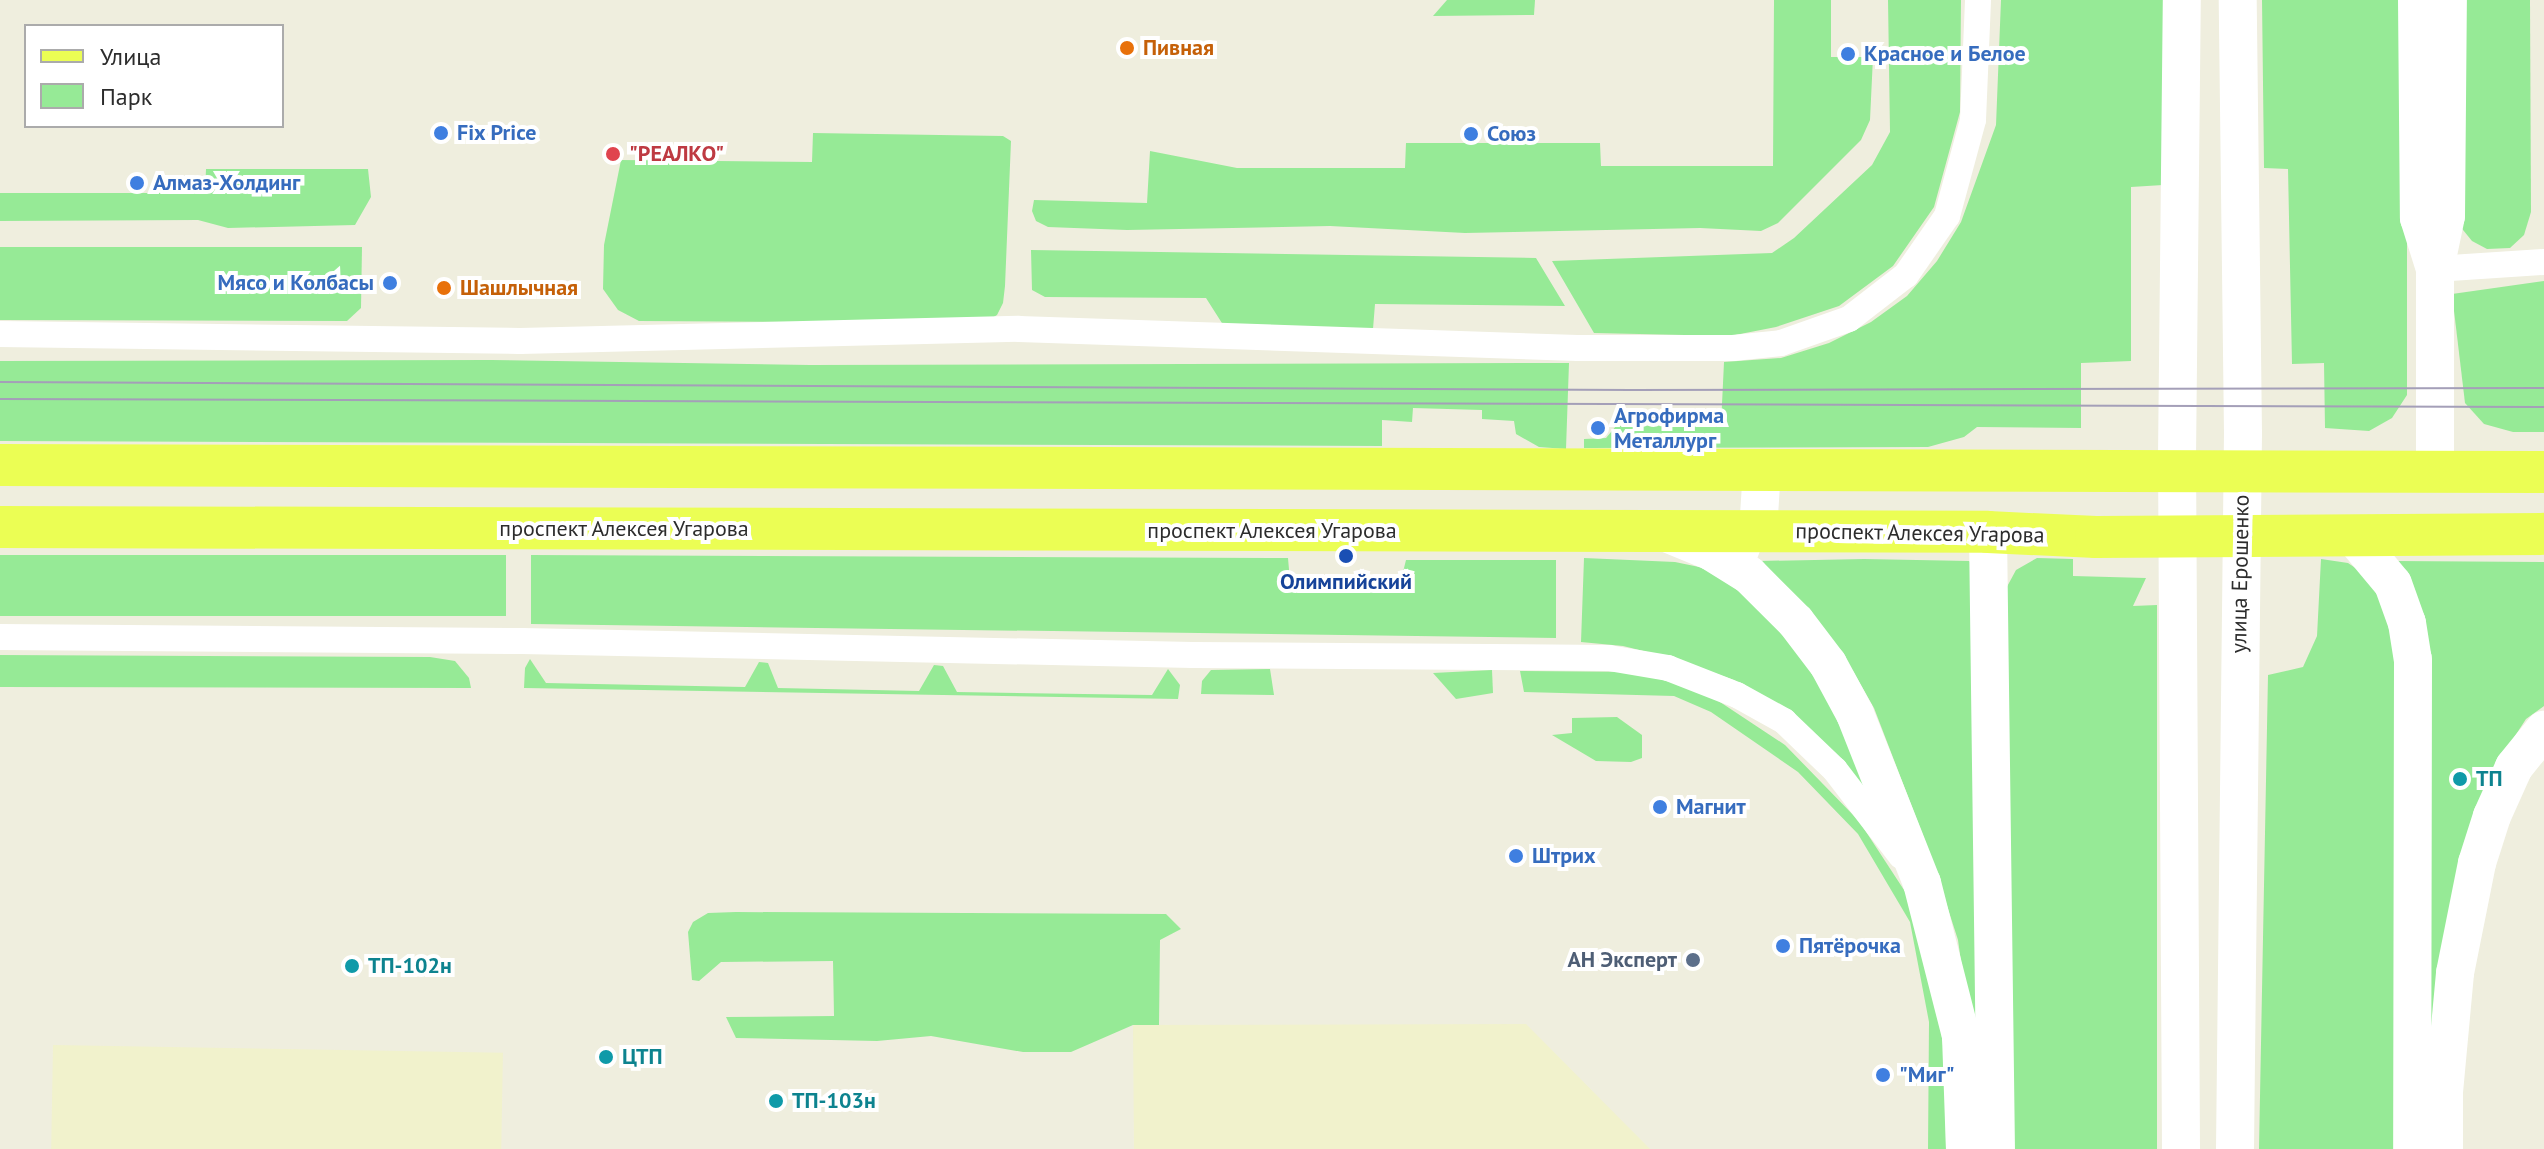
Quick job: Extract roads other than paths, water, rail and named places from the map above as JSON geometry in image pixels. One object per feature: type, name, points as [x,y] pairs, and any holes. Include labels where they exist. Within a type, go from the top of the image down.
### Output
[{"type":"main road","points":[[2181,1149],[2177,458],[2182,0]]},
{"type":"main road","name":"улица Ерошенко","points":[[2235,1149],[2243,434],[2238,0]]},
{"type":"main road","points":[[2417,0],[2419,218],[2435,269]]},
{"type":"main road","points":[[2435,472],[2435,269],[2446,216],[2448,0]]},
{"type":"main road","points":[[0,465],[2544,472]]},
{"type":"main road","points":[[1749,575],[1740,560],[1739,551],[1744,539],[1758,531],[1762,469]]},
{"type":"main road","name":"проспект Алексея Угарова","points":[[0,527],[1988,532],[2096,537],[2544,534]]},
{"type":"main road","points":[[1664,532],[1712,552],[1749,575],[1796,622],[1828,664],[1874,756],[1922,883],[1961,1036],[1965,1149]]},
{"type":"main road","points":[[1988,532],[1996,1149]]},
{"type":"main road","points":[[2341,535],[2393,584],[2407,623],[2413,659],[2412,1149]]},
{"type":"main road","points":[[2444,1149],[2444,1092],[2455,973],[2477,863],[2492,816],[2514,767],[2544,730]]},
{"type":"street","points":[[0,334],[520,341],[1019,329],[1578,348],[1733,348],[1781,343],[1849,319],[1872,302],[1906,275],[1947,216],[1973,120],[1978,0]]},
{"type":"street","points":[[2435,269],[2544,262]]},
{"type":"street","points":[[0,637],[522,641],[1177,655],[1609,658],[1668,668],[1737,695],[1784,721],[1835,770],[1922,883]]},
{"type":"tram line","points":[[0,382],[1631,390],[2544,388]]},
{"type":"tram line","points":[[0,399],[2544,407]]},
{"type":"place","name":"Пивная","points":[[1127,48]]},
{"type":"place","name":"Красное и Белое","points":[[1848,54]]},
{"type":"place","name":"Fix Price","points":[[441,133]]},
{"type":"place","name":"Союз","points":[[1471,134]]},
{"type":"place","name":"\"РЕАЛКО\"","points":[[613,154]]},
{"type":"place","name":"Алмаз-Холдинг","points":[[137,183]]},
{"type":"place","name":"Мясо и Колбасы","points":[[390,283]]},
{"type":"place","name":"Шашлычная","points":[[444,288]]},
{"type":"place","name":"Агрофирма Металлург","points":[[1598,428]]},
{"type":"place","name":"Олимпийский","points":[[1346,556]]},
{"type":"place","name":"ТП","points":[[2460,779]]},
{"type":"place","name":"Магнит","points":[[1660,807]]},
{"type":"place","name":"Штрих","points":[[1516,856]]},
{"type":"place","name":"Пятёрочка","points":[[1783,946]]},
{"type":"place","name":"АН Эксперт","points":[[1693,960]]},
{"type":"place","name":"ТП-102н","points":[[352,966]]},
{"type":"place","name":"ЦТП","points":[[606,1057]]},
{"type":"place","name":"\"Миг\"","points":[[1883,1075]]},
{"type":"place","name":"ТП-103н","points":[[776,1101]]}]
